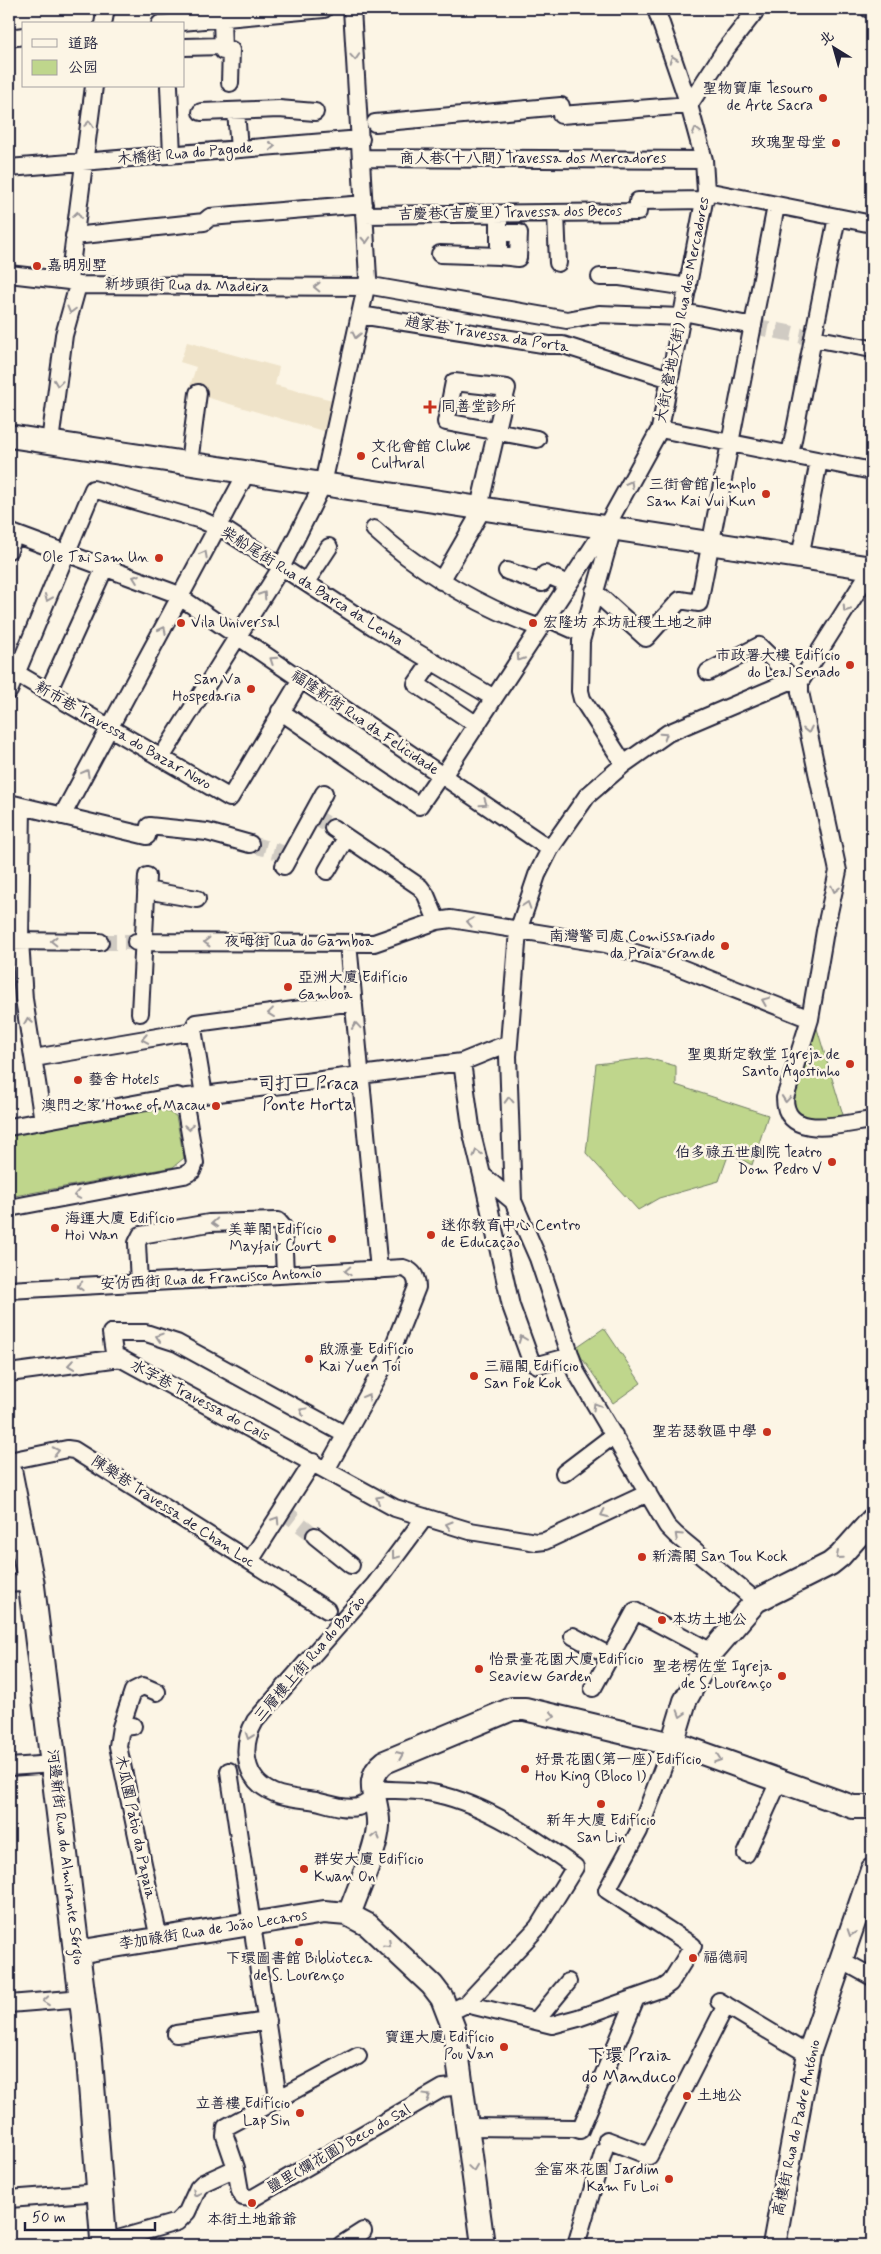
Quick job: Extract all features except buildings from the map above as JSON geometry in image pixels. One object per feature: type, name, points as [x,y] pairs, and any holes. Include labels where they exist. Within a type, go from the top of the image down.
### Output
[{"type":"main road","name":"河邊新街 Rua do Almirante Sérgio","points":[[9,1474],[20,1583],[54,1764],[89,2053],[104,2244]]},
{"type":"street","points":[[103,22],[106,9]]},
{"type":"street","points":[[174,22],[221,15],[324,9]]},
{"type":"street","points":[[161,758],[282,566],[323,484],[366,286],[362,158],[352,9]]},
{"type":"street","name":"大街(營地大街) Rua dos Mercadores","points":[[280,711],[419,806],[477,724],[568,584],[609,528],[660,430],[705,196],[704,160],[689,105],[656,9]]},
{"type":"street","points":[[375,123],[561,106],[561,115],[689,105],[726,50],[757,9]]},
{"type":"street","points":[[221,15],[224,51],[231,50],[230,83]]},
{"type":"street","points":[[9,38],[22,36]]},
{"type":"street","points":[[185,47],[223,46]]},
{"type":"street","points":[[50,442],[73,283],[74,236],[94,88]]},
{"type":"street","points":[[169,88],[172,155]]},
{"type":"street","points":[[200,112],[279,109],[315,112]]},
{"type":"street","points":[[236,111],[239,149]]},
{"type":"street","name":"木橋街 Rua do Pagode","points":[[9,168],[361,139]]},
{"type":"street","name":"商人巷(十八間) Travessa dos Mercadores","points":[[362,158],[704,160]]},
{"type":"street","points":[[705,196],[776,206],[872,224]]},
{"type":"street","name":"吉慶巷(吉慶里) Travessa dos Becos","points":[[74,236],[204,222],[210,217],[364,210],[499,214],[638,212],[638,201],[705,196]]},
{"type":"street","points":[[594,591],[646,638],[680,600],[699,604],[776,206]]},
{"type":"street","points":[[556,213],[558,262]]},
{"type":"street","points":[[440,254],[499,256],[499,214]]},
{"type":"street","points":[[790,455],[837,217]]},
{"type":"street","name":"新埗頭街 Rua da Madeira","points":[[9,274],[73,283],[366,286],[567,320],[599,314],[682,315],[753,326]]},
{"type":"street","points":[[600,276],[688,287]]},
{"type":"street","name":"趙家巷 Travessa da Porta","points":[[360,315],[563,345],[670,379]]},
{"type":"street","points":[[813,338],[872,349]]},
{"type":"street","points":[[441,581],[481,508],[496,432],[507,388],[454,382],[446,422],[496,432],[537,439]]},
{"type":"street","points":[[189,463],[198,392]]},
{"type":"street","points":[[660,430],[872,471]]},
{"type":"street","points":[[9,436],[872,568],[798,682]]},
{"type":"street","points":[[800,557],[819,461]]},
{"type":"street","points":[[62,816],[247,472]]},
{"type":"street","name":"柴船尾街 Rua da Barca da Lenha","points":[[66,553],[93,489],[201,520],[218,527],[282,566],[374,628],[494,698]]},
{"type":"street","name":"大街(營地大街) Rua dos Mercadores","points":[[609,528],[583,634],[580,691],[582,699],[624,764]]},
{"type":"street","points":[[374,530],[402,554],[441,581],[481,603],[583,634]]},
{"type":"street","points":[[9,550],[12,533]]},
{"type":"street","name":"福隆新街 Rua da Felicidade","points":[[12,533],[174,593],[550,848]]},
{"type":"street","points":[[306,582],[329,548]]},
{"type":"street","points":[[9,691],[66,553]]},
{"type":"street","points":[[48,692],[104,567]]},
{"type":"street","points":[[507,571],[542,582],[545,574],[568,584]]},
{"type":"street","points":[[708,672],[759,646],[798,682],[838,871],[825,932],[810,1020],[785,1098],[788,1114],[800,1125],[808,1127],[872,1120]]},
{"type":"street","points":[[432,661],[416,684],[477,724]]},
{"type":"street","name":"新市巷 Travessa do Bazar Novo","points":[[16,673],[230,798],[280,711]]},
{"type":"street","points":[[280,711],[301,679]]},
{"type":"street","points":[[756,1601],[667,1526],[576,1372],[538,1258],[513,1201],[509,1043],[518,931],[537,875],[550,848],[587,796],[624,764],[668,733],[788,682],[798,682]]},
{"type":"street","points":[[284,866],[324,793]]},
{"type":"street","points":[[43,1121],[14,941],[16,805],[147,836],[149,826],[207,832],[250,844]]},
{"type":"street","points":[[326,871],[340,833],[420,887],[426,895],[437,921]]},
{"type":"street","points":[[140,1013],[139,942],[146,883],[197,899]]},
{"type":"street","name":"夜呣街 Rua do Gamboa","points":[[139,942],[380,942],[437,921],[451,919],[606,944],[671,964],[810,1020]]},
{"type":"street","points":[[14,941],[100,942]]},
{"type":"street","points":[[348,943],[379,1270]]},
{"type":"street","points":[[204,1095],[193,1031],[193,1027],[198,1022],[354,1002]]},
{"type":"street","points":[[34,1058],[193,1031]]},
{"type":"street","points":[[9,1127],[172,1096],[180,1098],[462,1062],[509,1043]]},
{"type":"street","points":[[462,1062],[472,1134],[511,1306],[531,1361],[538,1365],[571,1356]]},
{"type":"street","points":[[9,1208],[188,1174],[195,1163],[186,1105],[180,1098]]},
{"type":"street","points":[[482,1175],[513,1201]]},
{"type":"street","points":[[139,1283],[137,1243],[140,1235],[209,1223],[275,1220],[280,1222],[283,1227],[285,1274]]},
{"type":"street","name":"安仿西街 Rua de Francisco Antonio","points":[[9,1290],[403,1268],[413,1273],[416,1277],[417,1288],[390,1355],[346,1435]]},
{"type":"street","points":[[115,1358],[111,1333],[146,1333],[177,1343],[346,1435],[319,1466],[250,1561]]},
{"type":"street","name":"水字巷 Travessa do Cais","points":[[9,1373],[120,1358],[395,1508],[470,1531],[536,1542],[546,1541],[648,1493]]},
{"type":"street","points":[[564,1473],[614,1435]]},
{"type":"street","name":"陳樂巷 Travessa de Chan Loc","points":[[9,1474],[67,1449],[74,1450],[327,1610]]},
{"type":"street","name":"三層樓上街 Rua do Barão","points":[[373,1793],[362,1806],[349,1807],[273,1792],[260,1784],[251,1772],[246,1758],[246,1742],[256,1722],[375,1584],[424,1517]]},
{"type":"street","points":[[872,1520],[840,1556],[830,1564],[756,1601],[712,1652],[685,1701],[672,1744],[639,1831],[607,1890],[693,1946],[670,1983],[663,1988],[636,1998],[552,2025],[457,2008],[368,1925],[349,1915],[377,1833],[378,1815],[372,1779],[376,1771],[385,1762],[512,1708],[672,1744],[850,1806],[861,1808],[872,1806]]},
{"type":"street","points":[[315,1536],[351,1566]]},
{"type":"street","points":[[593,1688],[634,1611],[712,1652]]},
{"type":"street","points":[[573,1636],[610,1656]]},
{"type":"street","name":"木瓜圍 Patio da Papaia","points":[[156,1692],[144,1686],[133,1691],[127,1726],[118,1746],[159,1939]]},
{"type":"street","points":[[9,1767],[54,1764]]},
{"type":"street","points":[[229,1771],[278,2098]]},
{"type":"street","points":[[746,1854],[779,1781]]},
{"type":"street","points":[[373,1793],[436,1793],[457,1800],[533,1837],[575,1866],[538,1927],[457,2008],[454,2029],[483,2245]]},
{"type":"street","points":[[850,1806],[860,1807],[872,1800]]},
{"type":"street","name":"高樓街 Rua do Padre António","points":[[774,2245],[809,2055],[872,1870]]},
{"type":"street","name":"李加祿街 Rua de João Lecaros","points":[[77,1952],[324,1912],[349,1915]]},
{"type":"street","points":[[841,1960],[872,1976]]},
{"type":"street","points":[[536,2021],[568,1982]]},
{"type":"street","points":[[9,2004],[82,1998]]},
{"type":"street","points":[[467,2127],[574,2128],[580,2130],[636,1998]]},
{"type":"street","points":[[576,2245],[605,2145],[649,2156],[722,2003],[809,2055]]},
{"type":"street","points":[[176,2034],[267,2021]]},
{"type":"street","name":"鹽里(爛花園) Beco do Sal","points":[[358,2056],[226,2127],[225,2136],[236,2168],[241,2194],[247,2198],[253,2198],[443,2088],[462,2086]]},
{"type":"street","points":[[104,2244],[177,2222],[187,2212],[198,2188],[203,2183],[236,2168]]},
{"type":"street","points":[[9,2199],[100,2192]]},
{"type":"street","points":[[341,2245],[363,2231]]},
{"type":"shaded area","points":[[187,342],[279,367],[275,385],[336,401],[327,432],[202,396],[203,390],[190,386],[196,367],[180,362]]},
{"type":"green space","points":[[815,1022],[844,1118],[803,1120],[790,1104]]},
{"type":"green space","points":[[647,1058],[676,1066],[676,1085],[768,1115],[752,1165],[729,1153],[719,1181],[659,1198],[638,1210],[586,1153],[596,1064]]},
{"type":"green space","points":[[162,1109],[176,1116],[184,1158],[173,1167],[9,1197],[9,1135]]},
{"type":"green space","points":[[604,1328],[641,1383],[613,1403],[575,1348]]},
{"type":"tunnel","points":[[753,326],[813,338]]},
{"type":"tunnel","points":[[312,815],[333,828]]},
{"type":"tunnel","points":[[250,844],[290,855]]},
{"type":"tunnel","points":[[100,942],[136,942]]},
{"type":"tunnel","points":[[282,1510],[315,1536]]},
{"type":"place","name":"聖物寶庫 Tesouro de Arte Sacra","points":[[823,98]]},
{"type":"place","name":"玫瑰聖母堂","points":[[836,143]]},
{"type":"place","name":"嘉明別墅","points":[[37,266]]},
{"type":"place","name":"同善堂診所","points":[[430,407]]},
{"type":"place","name":"文化會館 Clube Cultural","points":[[361,456]]},
{"type":"place","name":"三街會館 Templo Sam Kai Vui Kun","points":[[766,494]]},
{"type":"place","name":"Ole Tai Sam Un","points":[[159,558]]},
{"type":"place","name":"Vila Universal","points":[[181,623]]},
{"type":"place","name":"宏隆坊 本坊社稷土地之神","points":[[533,623]]},
{"type":"place","name":"市政署大樓 Edifício do Leal Senado","points":[[850,665]]},
{"type":"place","name":"San Va Hospedaria","points":[[251,689]]},
{"type":"place","name":"南灣警司處 Comissariado da Praia Grande","points":[[725,946]]},
{"type":"place","name":"亞洲大廈 Edifício Gamboa","points":[[288,987]]},
{"type":"place","name":"聖奧斯定教堂 Igreja de Santo Agostinho","points":[[850,1064]]},
{"type":"place","name":"藝舍 Hotels","points":[[78,1080]]},
{"type":"place","name":"澳門之家 Home of Macau","points":[[216,1106]]},
{"type":"place","name":"伯多祿五世劇院 Teatro Dom Pedro V","points":[[832,1162]]},
{"type":"place","name":"海運大廈 Edifício Hoi Wan","points":[[55,1228]]},
{"type":"place","name":"迷你教育中心 Centro de Educação","points":[[431,1235]]},
{"type":"place","name":"美華閣 Edifício Mayfair Court","points":[[332,1239]]},
{"type":"place","name":"啟源臺 Edifício Kai Yuen Toi","points":[[309,1359]]},
{"type":"place","name":"三福閣 Edifício San Fok Kok","points":[[474,1376]]},
{"type":"place","name":"聖若瑟教區中學","points":[[767,1432]]},
{"type":"place","name":"新濤閣 San Tou Kock","points":[[642,1557]]},
{"type":"place","name":"本坊土地公","points":[[662,1620]]},
{"type":"place","name":"怡景臺花園大廈 Edifício Seaview Garden","points":[[479,1669]]},
{"type":"place","name":"聖老楞佐堂 Igreja de S. Lourenço","points":[[782,1676]]},
{"type":"place","name":"好景花園(第一座) Edifício Hou King (Bloco I)","points":[[525,1769]]},
{"type":"place","name":"新年大廈 Edifício San Lin","points":[[601,1804]]},
{"type":"place","name":"群安大廈 Edifício Kwan On","points":[[304,1869]]},
{"type":"place","name":"下環圖書館 Biblioteca de S. Lourenço","points":[[299,1942]]},
{"type":"place","name":"福德祠","points":[[693,1958]]},
{"type":"place","name":"寶運大廈 Edifício Pou Van","points":[[504,2047]]},
{"type":"place","name":"土地公","points":[[687,2096]]},
{"type":"place","name":"立善樓 Edifício Lap Sin","points":[[300,2113]]},
{"type":"place","name":"金富來花園 Jardim Kam Fu Loi","points":[[669,2179]]},
{"type":"place","name":"本街土地爺爺","points":[[252,2203]]},
{"type":"district","name":"司打口 Praca Ponte Horta","points":[[308,1094]]},
{"type":"district","name":"下環 Praia do Manduco","points":[[629,2066]]}]
